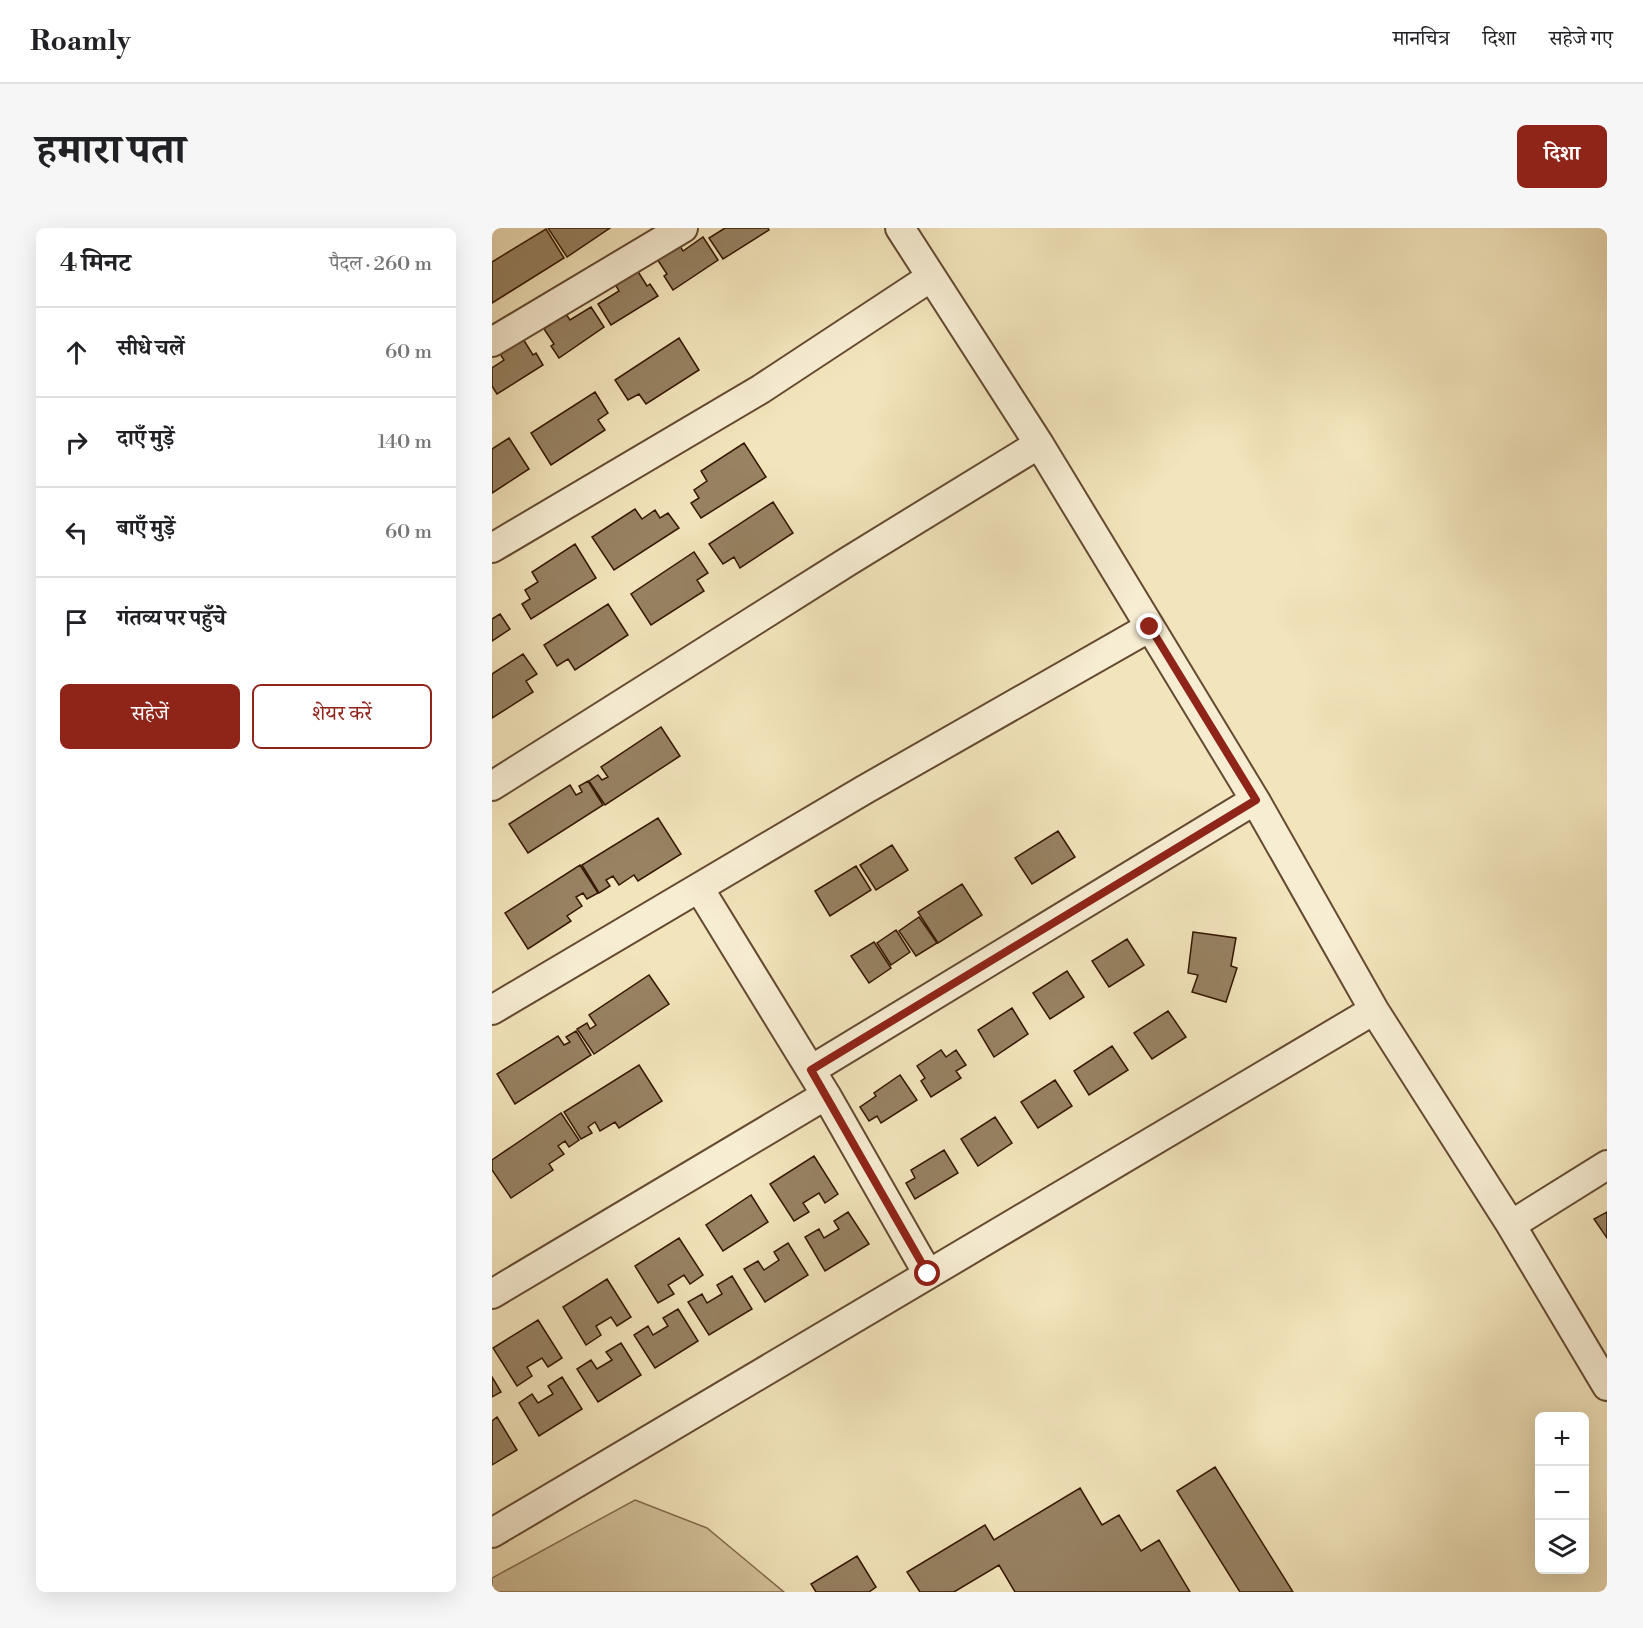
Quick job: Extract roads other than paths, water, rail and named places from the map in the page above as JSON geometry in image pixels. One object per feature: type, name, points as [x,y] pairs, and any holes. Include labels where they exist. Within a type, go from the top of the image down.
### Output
[{"type":"street","points":[[492,342],[683,228]]},
{"type":"street","points":[[900,228],[1039,444],[1256,800],[1374,1010],[1511,1225],[1607,1386]]},
{"type":"street","points":[[492,548],[761,389],[932,277]]},
{"type":"street","points":[[492,786],[1039,444]]},
{"type":"street","points":[[492,1010],[864,790],[1150,627]]},
{"type":"street","points":[[811,1070],[1256,800]]},
{"type":"street","points":[[699,888],[826,1095],[928,1274]]},
{"type":"street","points":[[492,1533],[1374,1010]]},
{"type":"street","points":[[492,1294],[826,1095]]},
{"type":"street","points":[[1511,1225],[1607,1165]]}]
